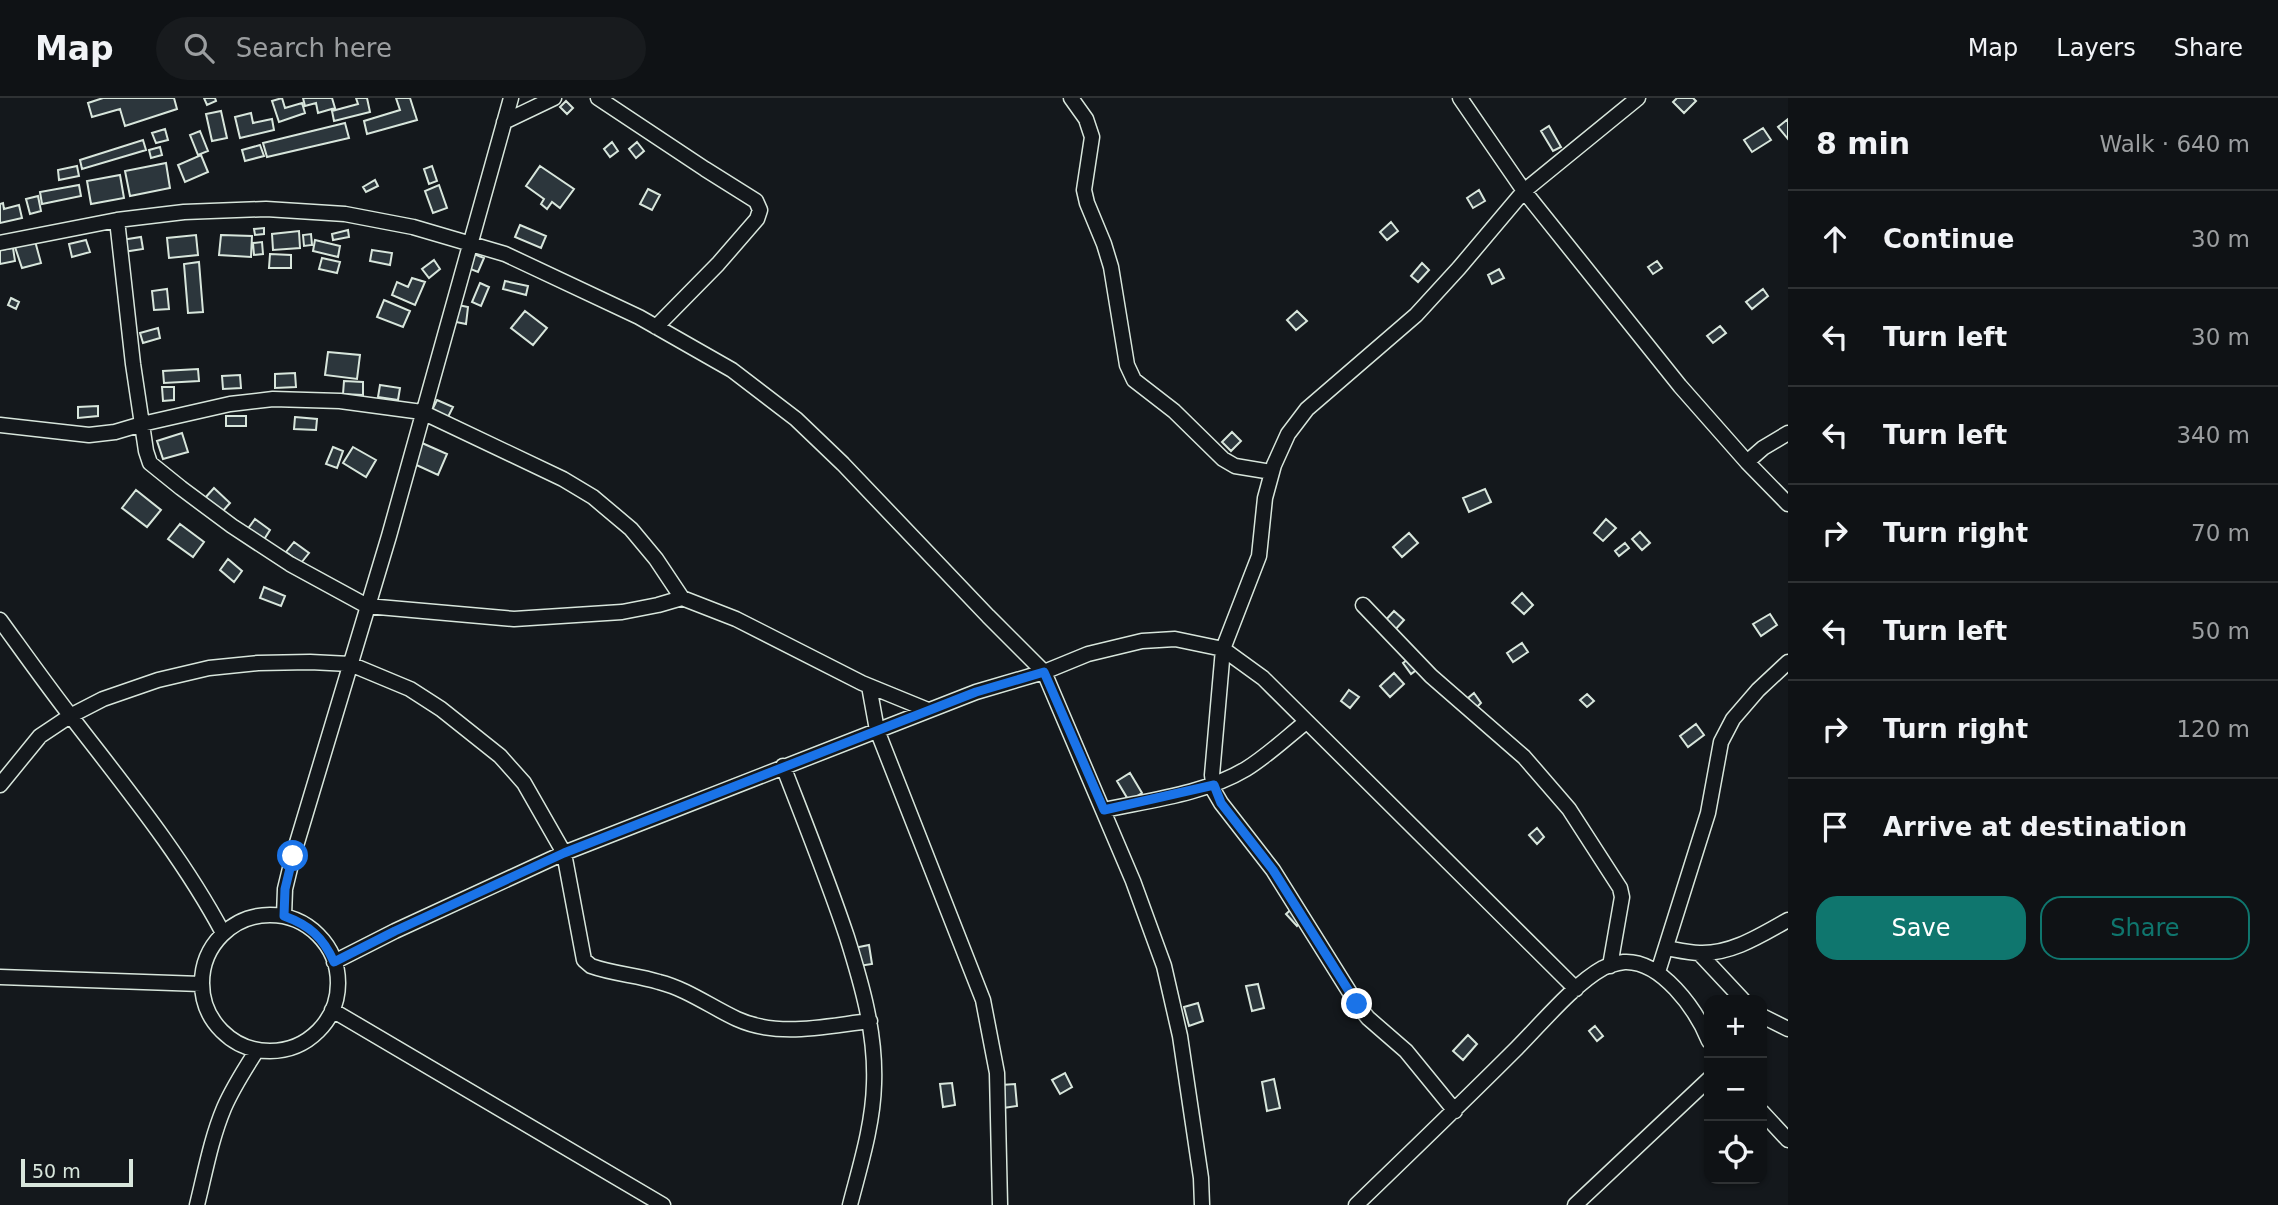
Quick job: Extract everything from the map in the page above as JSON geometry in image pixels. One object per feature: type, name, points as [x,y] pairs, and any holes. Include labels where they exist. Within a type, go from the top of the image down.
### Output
[{"type":"street","points":[[284,916],[285,889],[389,536],[511,98]]},
{"type":"street","points":[[504,122],[554,98]]},
{"type":"street","points":[[598,98],[756,201],[760,210],[757,219],[718,264],[656,327]]},
{"type":"street","points":[[1072,98],[1086,119],[1092,137],[1084,190],[1111,267],[1127,365],[1134,380],[1174,411],[1223,459],[1235,466],[1272,472]]},
{"type":"street","points":[[1460,98],[1524,191],[1680,386],[1788,504]]},
{"type":"street","points":[[1455,1111],[1406,1051],[1368,1018],[1357,1004],[1273,870],[1221,803],[1212,775],[1223,649],[1259,555],[1265,498],[1287,434],[1307,409],[1338,380],[1416,315],[1524,191],[1638,98]]},
{"type":"street","points":[[0,243],[117,220],[184,212],[266,209],[345,214],[413,227],[505,254],[656,327],[732,370],[796,419],[1044,672],[1133,881],[1164,966],[1180,1036],[1201,1178],[1202,1205]]},
{"type":"street","points":[[117,220],[142,424],[150,463],[181,488],[290,564],[367,606],[514,619],[622,612],[682,598]]},
{"type":"street","points":[[0,425],[89,435],[115,432],[230,404],[273,399],[340,401],[422,412],[563,479],[593,497],[631,529],[656,559],[682,598],[756,629],[869,686],[928,710]]},
{"type":"street","points":[[1747,462],[1763,448],[1788,433]]},
{"type":"street","points":[[1363,606],[1431,676],[1524,757],[1569,809],[1620,888],[1622,897],[1610,966]]},
{"type":"street","points":[[0,620],[164,837],[223,933]]},
{"type":"street","points":[[334,962],[564,853],[928,710],[976,692],[1044,672],[1088,654],[1142,641],[1175,639],[1223,649],[1263,678],[1576,989]]},
{"type":"street","points":[[0,785],[40,736],[103,699],[209,668],[310,662],[350,664],[410,689],[441,709],[500,756],[524,783],[564,853],[584,960],[591,966],[660,982],[738,1019],[764,1028],[786,1030],[870,1021]]},
{"type":"street","points":[[1658,972],[1708,813],[1721,742],[1733,719],[1758,690],[1788,662]]},
{"type":"street","points":[[869,686],[877,730],[982,1000],[996,1073],[1000,1205]]},
{"type":"street","points":[[1104,810],[1214,785],[1263,758],[1306,722]]},
{"type":"street","points":[[783,766],[838,910],[863,988],[870,1021],[874,1085],[867,1136],[850,1205]]},
{"type":"street","points":[[262,915],[284,916],[315,932],[327,946],[338,978],[332,1010],[320,1029],[302,1043],[280,1050],[257,1050],[242,1046],[229,1038],[218,1027],[206,1007],[201,984],[211,948],[223,933],[241,921],[262,915]]},
{"type":"street","points":[[1666,948],[1699,953],[1721,951],[1788,920]]},
{"type":"street","points":[[1769,931],[1788,937]]},
{"type":"street","points":[[1699,953],[1738,995]]},
{"type":"street","points":[[1356,1205],[1455,1111],[1576,989],[1603,969],[1622,962],[1640,963],[1658,972],[1693,1010],[1704,1031]]},
{"type":"street","points":[[0,977],[201,984]]},
{"type":"street","points":[[332,1010],[663,1205]]},
{"type":"street","points":[[1767,1019],[1788,1030]]},
{"type":"street","points":[[197,1205],[213,1138],[224,1109],[257,1050]]},
{"type":"street","points":[[1575,1205],[1704,1084]]},
{"type":"street","points":[[1767,1117],[1788,1140]]},
{"type":"building","points":[[103,98],[174,98],[177,109],[125,126],[120,109],[92,117],[88,103]]},
{"type":"building","points":[[204,98],[215,98],[216,101],[207,105]]},
{"type":"building","points":[[282,98],[285,108],[302,103],[305,113],[279,122],[272,101]]},
{"type":"building","points":[[303,98],[332,98],[335,108],[318,113],[316,103],[305,106]]},
{"type":"building","points":[[356,98],[367,98],[370,112],[334,121],[332,111],[358,104]]},
{"type":"building","points":[[396,98],[410,98],[417,120],[367,134],[364,121],[400,110]]},
{"type":"building","points":[[1677,98],[1693,98],[1696,101],[1684,113],[1673,102]]},
{"type":"building","points":[[566,101],[573,108],[567,114],[560,107]]},
{"type":"building","points":[[221,111],[227,138],[212,141],[206,114]]},
{"type":"building","points":[[251,113],[253,123],[272,119],[274,130],[240,138],[235,117]]},
{"type":"building","points":[[1788,119],[1788,139],[1778,127]]},
{"type":"building","points":[[345,123],[349,138],[267,157],[263,143]]},
{"type":"building","points":[[1549,126],[1561,147],[1553,151],[1541,131]]},
{"type":"building","points":[[1763,128],[1771,140],[1752,152],[1744,140]]},
{"type":"building","points":[[165,129],[168,140],[156,143],[152,133]]},
{"type":"building","points":[[200,131],[208,151],[198,155],[190,135]]},
{"type":"building","points":[[143,140],[146,150],[82,169],[80,160]]},
{"type":"building","points":[[612,142],[618,151],[610,157],[604,149]]},
{"type":"building","points":[[637,142],[644,151],[636,158],[629,149]]},
{"type":"building","points":[[260,145],[264,156],[245,161],[242,150]]},
{"type":"building","points":[[160,147],[162,155],[151,158],[149,150]]},
{"type":"building","points":[[201,155],[208,172],[185,182],[178,165]]},
{"type":"building","points":[[166,163],[170,188],[130,196],[125,171]]},
{"type":"building","points":[[77,166],[79,176],[59,180],[58,170]]},
{"type":"building","points":[[432,166],[437,181],[429,184],[424,169]]},
{"type":"building","points":[[540,166],[574,189],[560,208],[552,202],[547,209],[541,204],[544,199],[526,186]]},
{"type":"building","points":[[120,175],[124,198],[91,204],[87,181]]},
{"type":"building","points":[[375,180],[378,186],[366,192],[363,187]]},
{"type":"building","points":[[79,185],[81,196],[42,204],[40,192]]},
{"type":"building","points":[[439,185],[447,208],[433,213],[425,191]]},
{"type":"building","points":[[648,189],[660,195],[652,210],[640,204]]},
{"type":"building","points":[[1479,190],[1485,201],[1473,208],[1467,198]]},
{"type":"building","points":[[38,196],[41,211],[30,214],[26,199]]},
{"type":"building","points":[[3,203],[4,209],[19,205],[22,218],[0,223],[0,204]]},
{"type":"building","points":[[1391,222],[1398,231],[1387,240],[1380,232]]},
{"type":"building","points":[[520,225],[546,236],[541,248],[515,237]]},
{"type":"building","points":[[264,228],[264,234],[255,235],[254,229]]},
{"type":"building","points":[[348,230],[349,237],[333,240],[332,234]]},
{"type":"building","points":[[299,231],[300,248],[273,250],[272,234]]},
{"type":"building","points":[[311,234],[312,245],[304,246],[303,235]]},
{"type":"building","points":[[196,235],[198,255],[169,258],[167,238]]},
{"type":"building","points":[[221,235],[252,236],[251,257],[219,255]]},
{"type":"building","points":[[141,237],[143,249],[123,252],[121,240]]},
{"type":"building","points":[[86,240],[90,252],[72,257],[69,244]]},
{"type":"building","points":[[315,240],[340,246],[338,257],[313,251]]},
{"type":"building","points":[[35,241],[41,263],[22,268],[15,247]]},
{"type":"building","points":[[262,242],[263,254],[254,255],[253,243]]},
{"type":"building","points":[[13,248],[15,261],[0,264],[0,250]]},
{"type":"building","points":[[372,250],[392,253],[390,265],[370,261]]},
{"type":"building","points":[[270,254],[291,255],[291,268],[269,268]]},
{"type":"building","points":[[474,254],[484,258],[478,272],[468,268]]},
{"type":"building","points":[[322,258],[340,262],[337,273],[319,269]]},
{"type":"building","points":[[434,260],[440,269],[429,278],[422,269]]},
{"type":"building","points":[[1657,261],[1662,268],[1653,274],[1648,267]]},
{"type":"building","points":[[199,262],[203,312],[188,313],[184,264]]},
{"type":"building","points":[[1422,263],[1429,270],[1418,282],[1411,276]]},
{"type":"building","points":[[1499,269],[1504,278],[1492,284],[1488,275]]},
{"type":"building","points":[[412,278],[425,282],[415,305],[392,295],[397,282],[408,287]]},
{"type":"building","points":[[505,281],[528,286],[526,295],[503,289]]},
{"type":"building","points":[[480,283],[489,287],[481,306],[472,302]]},
{"type":"building","points":[[167,289],[169,309],[154,310],[152,291]]},
{"type":"building","points":[[1763,289],[1768,296],[1752,309],[1746,302]]},
{"type":"building","points":[[11,298],[19,302],[16,309],[8,305]]},
{"type":"building","points":[[384,300],[410,311],[403,327],[377,317]]},
{"type":"building","points":[[458,305],[468,307],[466,324],[456,322]]},
{"type":"building","points":[[525,311],[547,328],[533,345],[511,328]]},
{"type":"building","points":[[1297,311],[1307,321],[1296,330],[1287,320]]},
{"type":"building","points":[[1720,326],[1726,333],[1713,343],[1707,336]]},
{"type":"building","points":[[158,328],[160,338],[143,343],[140,333]]},
{"type":"building","points":[[328,352],[360,355],[357,379],[325,375]]},
{"type":"building","points":[[198,369],[199,381],[164,383],[163,371]]},
{"type":"building","points":[[295,373],[296,387],[275,388],[275,374]]},
{"type":"building","points":[[240,375],[241,388],[223,389],[222,376]]},
{"type":"building","points":[[344,381],[363,382],[363,395],[343,394]]},
{"type":"building","points":[[380,385],[400,388],[398,400],[378,397]]},
{"type":"building","points":[[162,387],[174,387],[174,400],[163,401]]},
{"type":"building","points":[[437,400],[453,407],[448,417],[432,410]]},
{"type":"building","points":[[98,406],[98,416],[78,418],[78,407]]},
{"type":"building","points":[[226,416],[246,416],[246,426],[226,426]]},
{"type":"building","points":[[295,417],[317,419],[316,430],[294,429]]},
{"type":"building","points":[[1232,432],[1241,441],[1231,451],[1222,442]]},
{"type":"building","points":[[182,433],[188,452],[163,459],[157,441]]},
{"type":"building","points":[[422,443],[447,454],[438,475],[412,463]]},
{"type":"building","points":[[333,447],[343,451],[337,468],[326,464]]},
{"type":"building","points":[[353,447],[376,460],[366,477],[343,463]]},
{"type":"building","points":[[214,488],[230,503],[222,512],[205,498]]},
{"type":"building","points":[[1485,489],[1491,502],[1469,512],[1463,498]]},
{"type":"building","points":[[136,490],[161,510],[147,527],[122,508]]},
{"type":"building","points":[[255,519],[270,530],[263,541],[247,530]]},
{"type":"building","points":[[1606,519],[1616,528],[1603,541],[1594,533]]},
{"type":"building","points":[[180,524],[204,542],[193,557],[168,539]]},
{"type":"building","points":[[1640,532],[1650,543],[1642,550],[1632,539]]},
{"type":"building","points":[[1409,533],[1418,543],[1402,557],[1393,547]]},
{"type":"building","points":[[294,542],[309,553],[301,563],[286,552]]},
{"type":"building","points":[[1625,543],[1629,548],[1619,556],[1615,551]]},
{"type":"building","points":[[228,559],[242,571],[234,582],[220,570]]},
{"type":"building","points":[[264,587],[285,596],[281,606],[260,598]]},
{"type":"building","points":[[1522,593],[1533,605],[1524,614],[1512,603]]},
{"type":"building","points":[[1394,611],[1404,620],[1393,632],[1383,623]]},
{"type":"building","points":[[1770,614],[1777,625],[1761,636],[1753,624]]},
{"type":"building","points":[[1522,643],[1528,652],[1513,662],[1507,653]]},
{"type":"building","points":[[1415,654],[1423,665],[1411,674],[1403,663]]},
{"type":"building","points":[[1394,673],[1404,684],[1390,697],[1380,686]]},
{"type":"building","points":[[1349,690],[1359,697],[1350,708],[1341,701]]},
{"type":"building","points":[[1474,693],[1481,703],[1476,708],[1468,698]]},
{"type":"building","points":[[1587,694],[1594,701],[1587,707],[1580,700]]},
{"type":"building","points":[[1696,724],[1704,735],[1688,747],[1680,736]]},
{"type":"building","points":[[1130,773],[1142,793],[1129,801],[1117,781]]},
{"type":"building","points":[[1537,828],[1544,837],[1537,844],[1529,835]]},
{"type":"building","points":[[1296,905],[1307,916],[1297,926],[1286,914]]},
{"type":"building","points":[[869,945],[872,964],[852,967],[849,949]]},
{"type":"building","points":[[1258,984],[1264,1008],[1252,1011],[1246,986]]},
{"type":"building","points":[[1198,1003],[1203,1021],[1189,1026],[1184,1007]]},
{"type":"building","points":[[1595,1026],[1603,1036],[1597,1041],[1589,1031]]},
{"type":"building","points":[[1468,1035],[1477,1044],[1463,1060],[1453,1051]]},
{"type":"building","points":[[1065,1073],[1072,1087],[1060,1094],[1052,1080]]},
{"type":"building","points":[[1274,1079],[1280,1108],[1267,1111],[1262,1082]]},
{"type":"building","points":[[952,1083],[955,1105],[943,1107],[940,1084]]},
{"type":"building","points":[[1015,1084],[1017,1106],[1003,1108],[1001,1085]]},
{"type":"route","points":[[293,856],[285,889],[284,916],[315,932],[327,946],[334,962],[564,853],[976,692],[1044,672],[1104,810],[1214,785],[1221,803],[1273,870],[1357,1004]]}]
